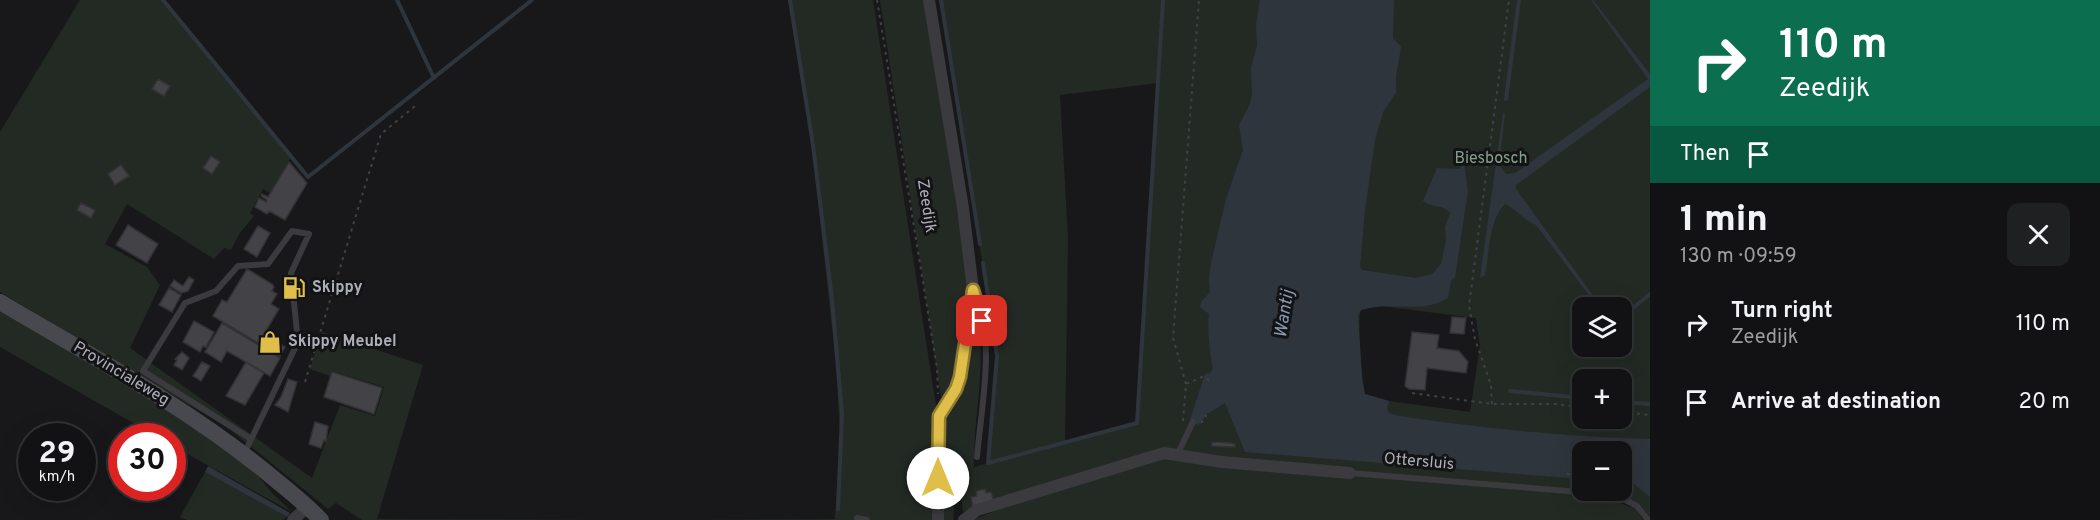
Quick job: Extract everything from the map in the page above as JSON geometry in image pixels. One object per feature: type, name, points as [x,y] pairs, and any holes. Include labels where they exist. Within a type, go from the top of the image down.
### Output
[{"type":"main road","name":"Provincialeweg","points":[[0,302],[169,395],[198,414],[308,506],[321,520]]},
{"type":"street","points":[[929,0],[963,208],[973,290],[960,377],[956,389],[939,416],[938,520]]},
{"type":"street","points":[[964,520],[977,510],[1164,453],[1178,453]]},
{"type":"street","name":"Ottersluis","points":[[1178,453],[1222,462],[1350,473]]},
{"type":"street","points":[[293,520],[308,506]]},
{"type":"lane","points":[[169,395],[142,371],[185,303],[216,291],[238,266],[268,264],[292,231],[309,234],[291,273],[298,342],[244,454]]},
{"type":"lane","points":[[973,290],[982,321],[986,360],[977,457]]},
{"type":"lane","points":[[198,414],[251,439]]},
{"type":"lane","points":[[1178,453],[1193,422]]},
{"type":"lane","name":"Ottersluis","points":[[1350,473],[1616,495],[1637,506],[1648,520]]},
{"type":"lane","points":[[857,518],[867,520]]},
{"type":"path","name":"Zeedijk","points":[[877,0],[937,368],[939,416]]},
{"type":"path","points":[[1185,439],[1183,413],[1186,384],[1173,338],[1199,0]]},
{"type":"path","points":[[1492,404],[1491,385],[1475,339],[1469,306],[1509,0]]},
{"type":"path","points":[[305,382],[381,134],[415,105]]},
{"type":"path","points":[[1186,384],[1202,377],[1209,380]]},
{"type":"path","points":[[1412,393],[1492,404],[1557,404],[1572,406]]},
{"type":"path","points":[[1632,413],[1650,415]]},
{"type":"path","points":[[1567,474],[1572,474]]},
{"type":"green space","points":[[80,0],[163,0],[291,157],[270,193],[263,189],[250,213],[254,216],[239,234],[231,250],[224,248],[214,259],[127,204],[105,244],[147,267],[160,285],[130,348],[312,478],[340,405],[375,416],[384,387],[332,371],[330,376],[310,369],[322,332],[423,365],[377,519],[610,520],[362,520],[336,503],[328,509],[228,428],[0,292],[0,132]]},
{"type":"green space","points":[[788,0],[873,0],[936,406],[934,520],[692,520],[835,519],[840,435],[836,364],[812,147]]},
{"type":"green space","points":[[880,0],[924,0],[969,283],[959,368],[946,398],[941,397]]},
{"type":"green space","name":"Biesbosch","points":[[941,0],[1650,0],[1650,520],[1636,509],[1643,520],[972,520],[1002,508],[1183,451],[1007,497],[963,512],[961,496],[955,496],[953,520],[940,520],[943,424],[975,304],[979,325],[981,366],[974,467],[988,463],[997,356]],"holes":[[[1158,83],[1137,423],[1065,442],[1068,238],[1060,95]],[[1380,306],[1476,318],[1480,346],[1470,412],[1389,401],[1365,394],[1360,351],[1360,315],[1361,310]]]},
{"type":"green space","points":[[0,310],[112,375],[248,463],[272,493],[292,512],[186,453],[186,423],[133,423],[0,347]]},
{"type":"green space","points":[[205,472],[287,517],[283,520],[187,520],[180,517]]},
{"type":"water","name":"Wantij","points":[[1260,0],[1394,0],[1393,38],[1401,47],[1396,93],[1383,112],[1375,140],[1365,210],[1360,267],[1362,270],[1416,278],[1432,274],[1441,264],[1446,241],[1445,227],[1450,213],[1444,208],[1423,201],[1437,168],[1459,169],[1464,164],[1468,191],[1455,277],[1451,281],[1448,298],[1427,306],[1383,306],[1361,310],[1358,315],[1365,394],[1389,401],[1387,409],[1389,413],[1399,416],[1524,431],[1650,439],[1650,497],[1632,484],[1632,441],[1572,441],[1572,478],[1245,452],[1225,403],[1207,414],[1198,425],[1190,420],[1205,374],[1210,373],[1213,369],[1209,342],[1209,314],[1200,307],[1201,302],[1210,292],[1211,263],[1226,199],[1243,150],[1239,125],[1252,95],[1251,68],[1257,45],[1256,25]]},
{"type":"water","points":[[1591,0],[1650,74],[1650,87],[1516,185],[1516,189],[1594,297],[1590,297],[1536,225],[1505,204],[1496,218],[1490,237],[1485,275],[1480,278],[1503,113],[1505,114],[1499,165],[1506,174],[1515,173],[1648,79]]},
{"type":"water","points":[[208,466],[290,513],[287,517],[205,472]]},
{"type":"building","points":[[158,79],[170,86],[164,96],[152,89]]},
{"type":"building","points":[[211,156],[220,162],[212,174],[203,168]]},
{"type":"building","points":[[289,162],[307,183],[285,220],[269,211],[267,214],[255,207],[259,198],[266,202],[262,194],[268,197]]},
{"type":"building","points":[[121,165],[129,176],[115,185],[108,174]]},
{"type":"building","points":[[81,203],[95,210],[91,218],[77,210]]},
{"type":"building","points":[[128,225],[158,244],[147,263],[116,245]]},
{"type":"building","points":[[258,226],[270,233],[257,257],[244,249]]},
{"type":"building","points":[[247,269],[272,284],[274,287],[272,291],[277,294],[271,304],[279,309],[264,334],[285,347],[280,356],[213,316],[222,300],[227,302]]},
{"type":"building","points":[[189,277],[194,280],[188,291],[181,293],[170,286],[174,280],[183,286]]},
{"type":"building","points":[[169,288],[181,295],[172,312],[159,305]]},
{"type":"building","points":[[1452,317],[1466,318],[1464,334],[1450,333]]},
{"type":"building","points":[[194,321],[214,332],[206,347],[203,346],[200,352],[183,342]]},
{"type":"building","points":[[222,323],[280,358],[270,376],[227,351],[221,362],[205,352]]},
{"type":"building","points":[[1412,332],[1439,335],[1437,348],[1459,351],[1468,362],[1466,373],[1427,368],[1425,390],[1409,389],[1405,386]]},
{"type":"building","points":[[182,352],[189,358],[182,370],[174,365],[177,360],[175,359]]},
{"type":"building","points":[[202,362],[210,366],[201,381],[193,376]]},
{"type":"building","points":[[246,362],[264,373],[245,405],[226,396]]},
{"type":"building","points":[[332,372],[382,388],[374,414],[324,397]]},
{"type":"building","points":[[288,379],[297,382],[288,412],[275,405]]},
{"type":"building","points":[[315,422],[328,426],[326,441],[324,440],[321,448],[309,444]]},
{"type":"building","points":[[1212,442],[1231,443],[1235,444],[1235,447],[1212,446]]},
{"type":"building","points":[[985,489],[986,493],[991,492],[994,502],[973,507],[971,497],[977,496],[976,491]]},
{"type":"waterway","points":[[163,0],[308,177],[532,0]]},
{"type":"waterway","points":[[397,0],[434,78]]},
{"type":"waterway","points":[[790,0],[813,145],[832,299],[842,414],[838,509]]},
{"type":"waterway","points":[[941,0],[980,244]]},
{"type":"waterway","points":[[983,263],[997,356],[988,463],[1137,423],[1163,0]]},
{"type":"waterway","points":[[1506,99],[1519,0]]},
{"type":"waterway","points":[[1632,309],[1650,294]]},
{"type":"waterway","points":[[1510,391],[1572,397]]},
{"type":"waterway","points":[[1632,403],[1650,404]]},
{"type":"place","name":"Skippy","points":[[294,288]]},
{"type":"place","name":"Skippy Meubel","points":[[270,342]]},
{"type":"route","points":[[938,478],[939,416],[956,389],[960,377],[973,290],[982,321]]}]
